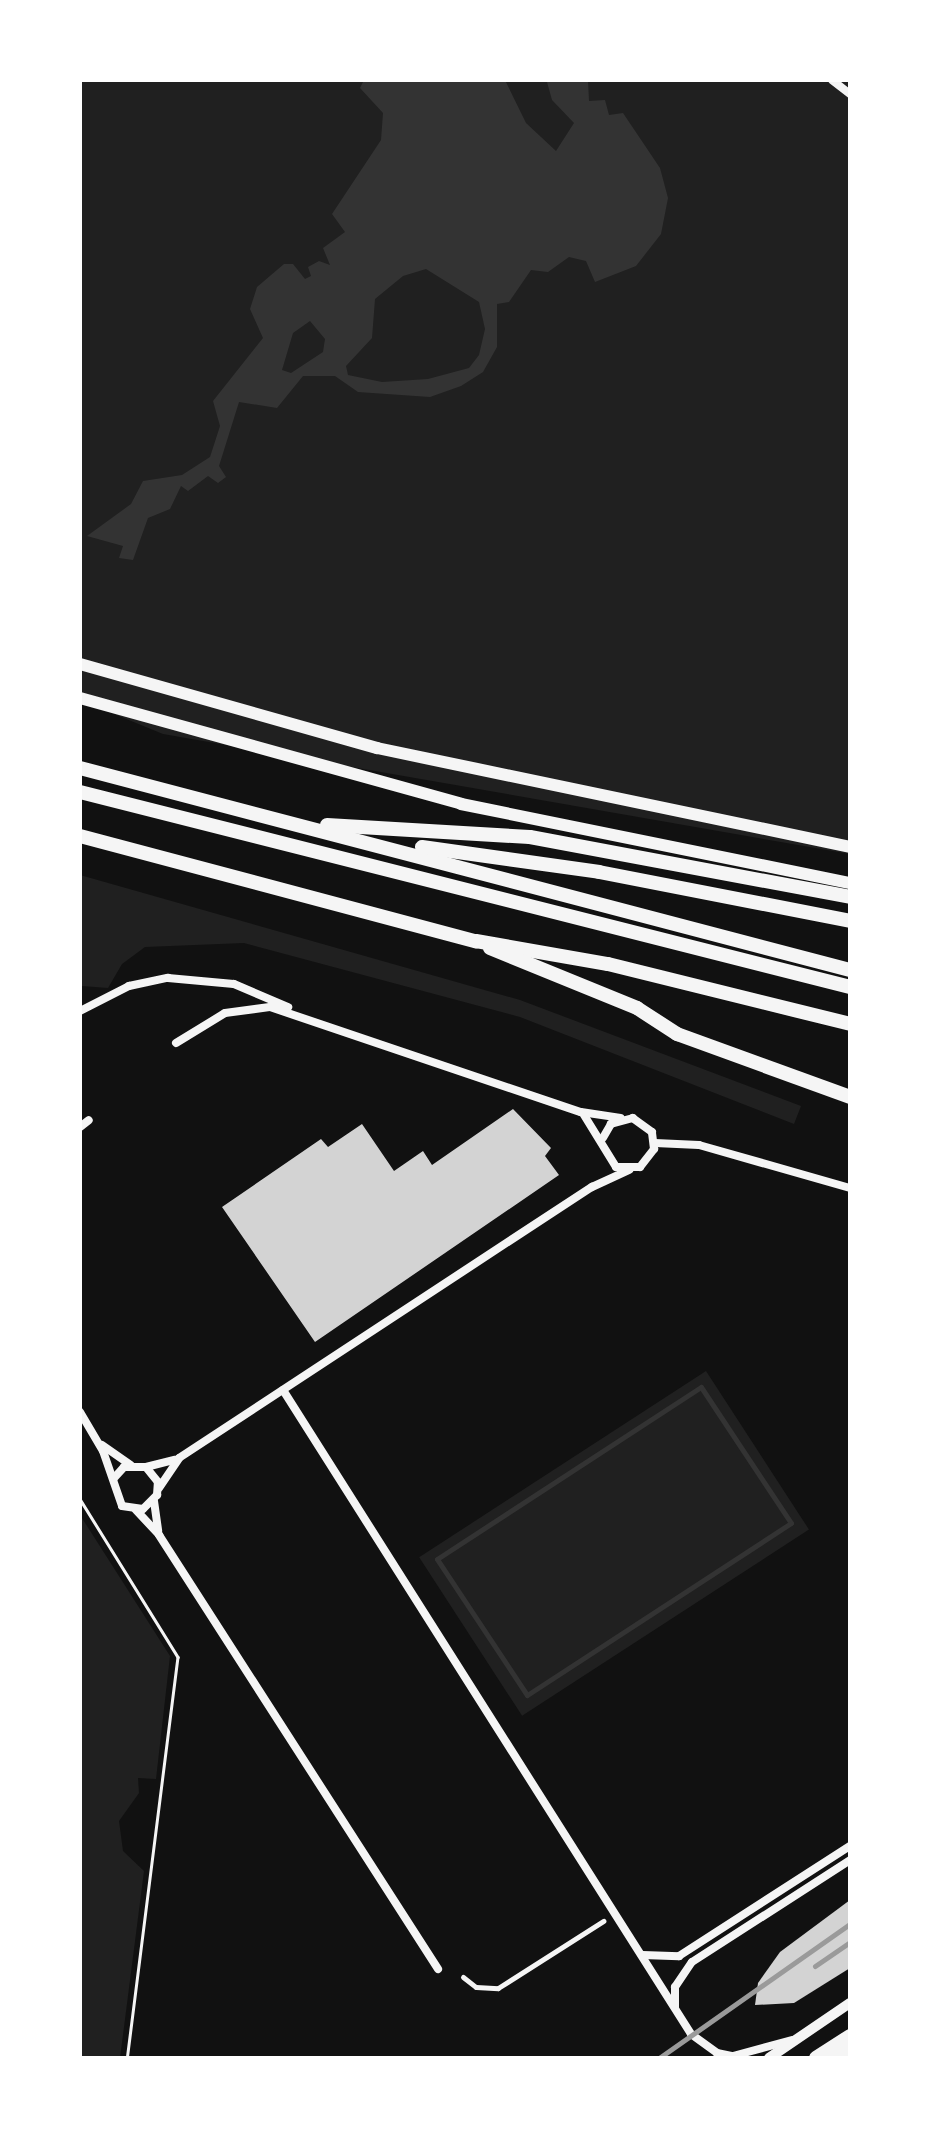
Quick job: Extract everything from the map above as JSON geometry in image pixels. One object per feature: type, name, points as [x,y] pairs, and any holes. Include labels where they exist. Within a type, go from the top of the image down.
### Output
[{"type":"highway","points":[[80,664],[414,757],[850,847]]},
{"type":"highway","points":[[80,698],[460,804],[850,882]]},
{"type":"highway","points":[[80,768],[376,842],[625,916],[850,970]]},
{"type":"highway","points":[[80,792],[850,987]]},
{"type":"highway","points":[[307,825],[530,838],[850,898]]},
{"type":"highway","points":[[80,836],[476,940],[608,964],[850,1024]]},
{"type":"highway","points":[[376,842],[543,863],[850,921]]},
{"type":"highway","points":[[476,940],[637,1008],[677,1034],[850,1097]]},
{"type":"highway","points":[[816,2058],[850,2036]]},
{"type":"main road","points":[[770,2058],[850,2003]]},
{"type":"main road","points":[[834,2058],[850,2048]]},
{"type":"street","points":[[832,80],[850,94]]},
{"type":"street","points":[[80,1011],[129,986],[190,978],[254,990],[300,1014],[580,1112],[644,1123],[655,1143]]},
{"type":"street","points":[[176,1043],[240,1009],[300,1014]]},
{"type":"street","points":[[580,1112],[602,1138],[607,1159],[592,1187]]},
{"type":"street","points":[[602,1138],[622,1118]]},
{"type":"street","points":[[80,1127],[89,1120]]},
{"type":"street","points":[[99,1442],[132,1464],[146,1466],[179,1458],[592,1187],[645,1164],[655,1143]]},
{"type":"street","points":[[655,1143],[714,1149],[850,1188]]},
{"type":"street","points":[[607,1159],[629,1170]]},
{"type":"street","points":[[283,1390],[676,2011],[717,2054],[749,2053],[800,2037]]},
{"type":"street","points":[[80,1412],[99,1442],[114,1478],[116,1500],[136,1510],[159,1535],[438,1969]]},
{"type":"street","points":[[159,1535],[154,1501],[179,1458]]},
{"type":"street","points":[[114,1478],[132,1464]]},
{"type":"street","points":[[146,1466],[159,1488]]},
{"type":"street","points":[[136,1510],[154,1501]]},
{"type":"street","points":[[639,1953],[660,1960],[679,1956],[850,1846]]},
{"type":"street","points":[[676,2011],[675,1987],[692,1962],[850,1860]]},
{"type":"street","points":[[463,1976],[476,1987],[498,1988],[603,1921]]},
{"type":"path","points":[[80,1499],[178,1658],[127,2058]]},
{"type":"shaded area","points":[[80,80],[850,80],[850,854],[163,734],[80,700]]},
{"type":"shaded area","points":[[364,80],[505,80],[526,123],[556,151],[574,123],[552,100],[547,82],[588,80],[589,101],[605,100],[609,115],[623,113],[660,168],[668,198],[661,234],[636,266],[595,282],[586,261],[569,257],[548,272],[531,270],[509,302],[497,304],[497,347],[483,372],[461,386],[430,397],[358,392],[335,376],[303,376],[277,408],[239,402],[219,466],[226,477],[218,483],[208,476],[188,491],[181,486],[170,509],[148,518],[133,560],[119,558],[123,546],[87,536],[131,504],[143,481],[182,475],[210,457],[220,426],[213,401],[263,338],[250,309],[257,287],[284,264],[293,264],[305,279],[311,276],[308,267],[319,261],[330,265],[323,248],[345,232],[332,214],[381,140],[383,113],[360,88]],"holes":[[[426,269],[479,302],[485,329],[479,355],[469,368],[428,379],[382,382],[348,375],[346,366],[372,338],[375,299],[403,276]],[[310,321],[325,339],[323,352],[291,373],[282,370],[293,333]]]},
{"type":"shaded area","points":[[80,875],[520,1000],[801,1106],[794,1124],[520,1017],[244,943],[145,947],[122,964],[108,988],[82,986]]},
{"type":"shaded area","points":[[706,1371],[809,1530],[522,1716],[419,1557]]},
{"type":"shaded area","points":[[80,1515],[170,1656],[156,1779],[138,1778],[139,1793],[119,1821],[123,1851],[144,1871],[120,2058],[80,2058]]},
{"type":"building","points":[[513,1109],[551,1148],[545,1156],[559,1175],[315,1342],[222,1207],[321,1139],[328,1147],[362,1124],[394,1171],[423,1151],[432,1165]]},
{"type":"building","points":[[850,1900],[850,1968],[794,2003],[755,2005],[758,1983],[780,1952]]},
{"type":"waterway","points":[[701,1387],[791,1523],[527,1695],[437,1559],[701,1387]]},
{"type":"railway","points":[[659,2058],[850,1924]]},
{"type":"railway","points":[[815,1966],[850,1942]]}]
